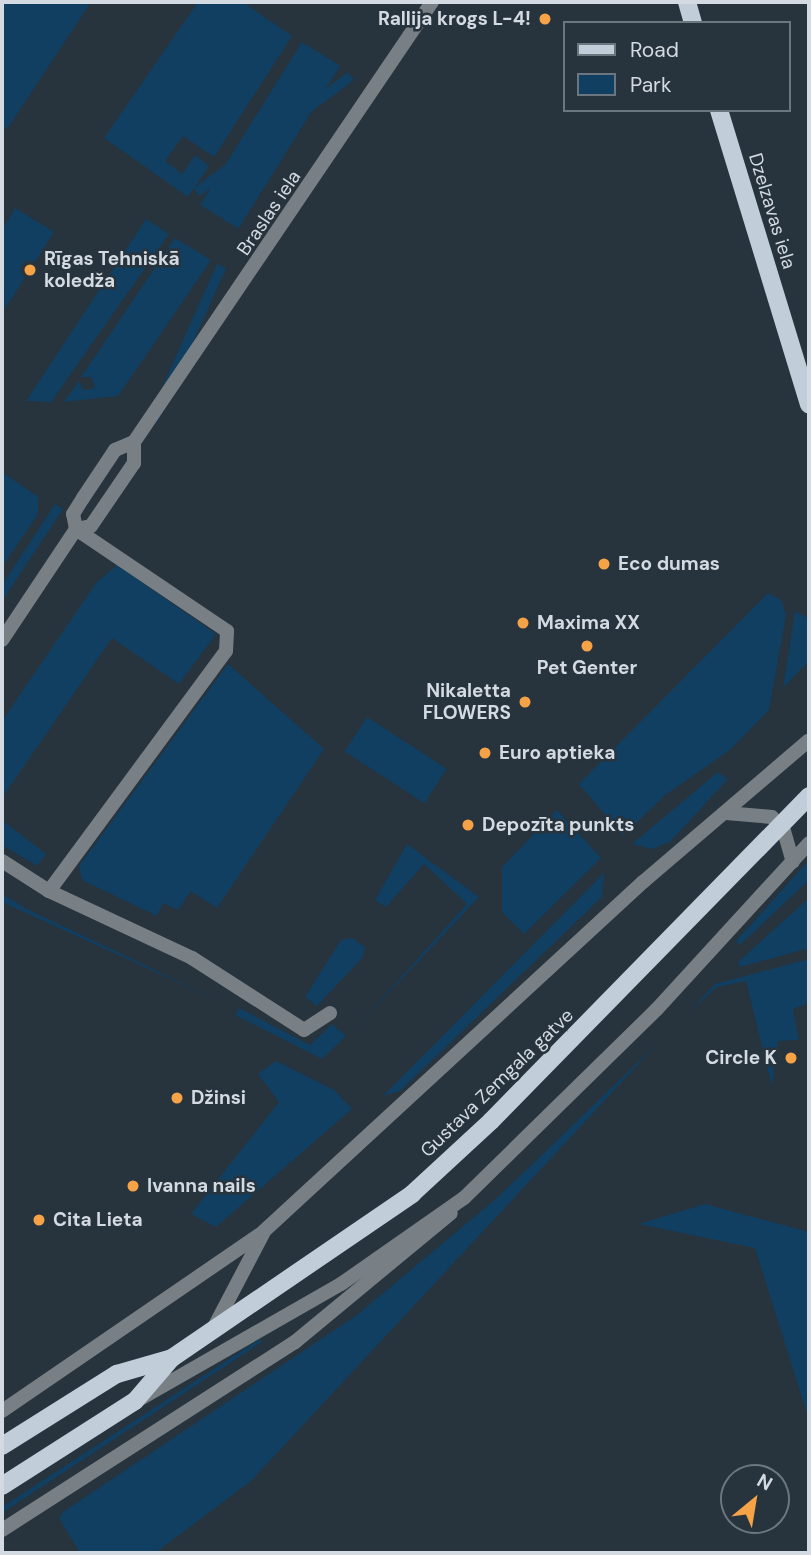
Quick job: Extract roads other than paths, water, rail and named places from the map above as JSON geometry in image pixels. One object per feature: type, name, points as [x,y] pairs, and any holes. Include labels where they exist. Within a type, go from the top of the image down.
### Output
[{"type":"main road","points":[[687,2],[692,21]]},
{"type":"main road","name":"Dzelzavas iela","points":[[720,112],[809,405]]},
{"type":"main road","name":"Gustava Zemgala gatve","points":[[2,1486],[135,1401],[172,1359],[411,1194],[492,1121],[809,796]]},
{"type":"main road","name":"Gustava Zemgala gatve","points":[[2,1446],[117,1374],[172,1359]]},
{"type":"street","name":"Braslas iela","points":[[76,529],[73,514],[83,498],[116,450],[134,442],[432,2]]},
{"type":"street","name":"Braslas iela","points":[[2,640],[76,529],[91,526],[134,463],[134,442]]},
{"type":"street","points":[[49,891],[226,651],[227,631],[76,529]]},
{"type":"street","name":"Gustava Zemgala gatve","points":[[2,1411],[263,1232],[809,740]]},
{"type":"street","points":[[726,814],[772,817],[784,831],[793,862]]},
{"type":"street","name":"Gustava Zemgala gatve","points":[[2,1530],[295,1342],[429,1237],[464,1198],[657,1009],[809,844]]},
{"type":"street","points":[[2,861],[49,891],[192,958],[304,1030],[330,1013]]},
{"type":"street","name":"Gustava Zemgala gatve","points":[[135,1401],[341,1284],[464,1198]]},
{"type":"street","name":"Gustava Zemgala gatve","points":[[211,1333],[263,1232]]},
{"type":"place","name":"Rallija krogs L-4!","points":[[545,19]]},
{"type":"place","name":"Rīgas Tehniskā koledža","points":[[30,270]]},
{"type":"place","name":"Eco dumas","points":[[604,564]]},
{"type":"place","name":"Maxima XX","points":[[523,623]]},
{"type":"place","name":"Pet Genter","points":[[587,646]]},
{"type":"place","name":"Nikaletta FLOWERS","points":[[525,702]]},
{"type":"place","name":"Euro aptieka","points":[[485,753]]},
{"type":"place","name":"Depozīta punkts","points":[[468,825]]},
{"type":"place","name":"Circle K","points":[[791,1058]]},
{"type":"place","name":"Džinsi","points":[[177,1098]]},
{"type":"place","name":"Ivanna nails","points":[[133,1186]]},
{"type":"place","name":"Cita Lieta","points":[[39,1220]]}]
